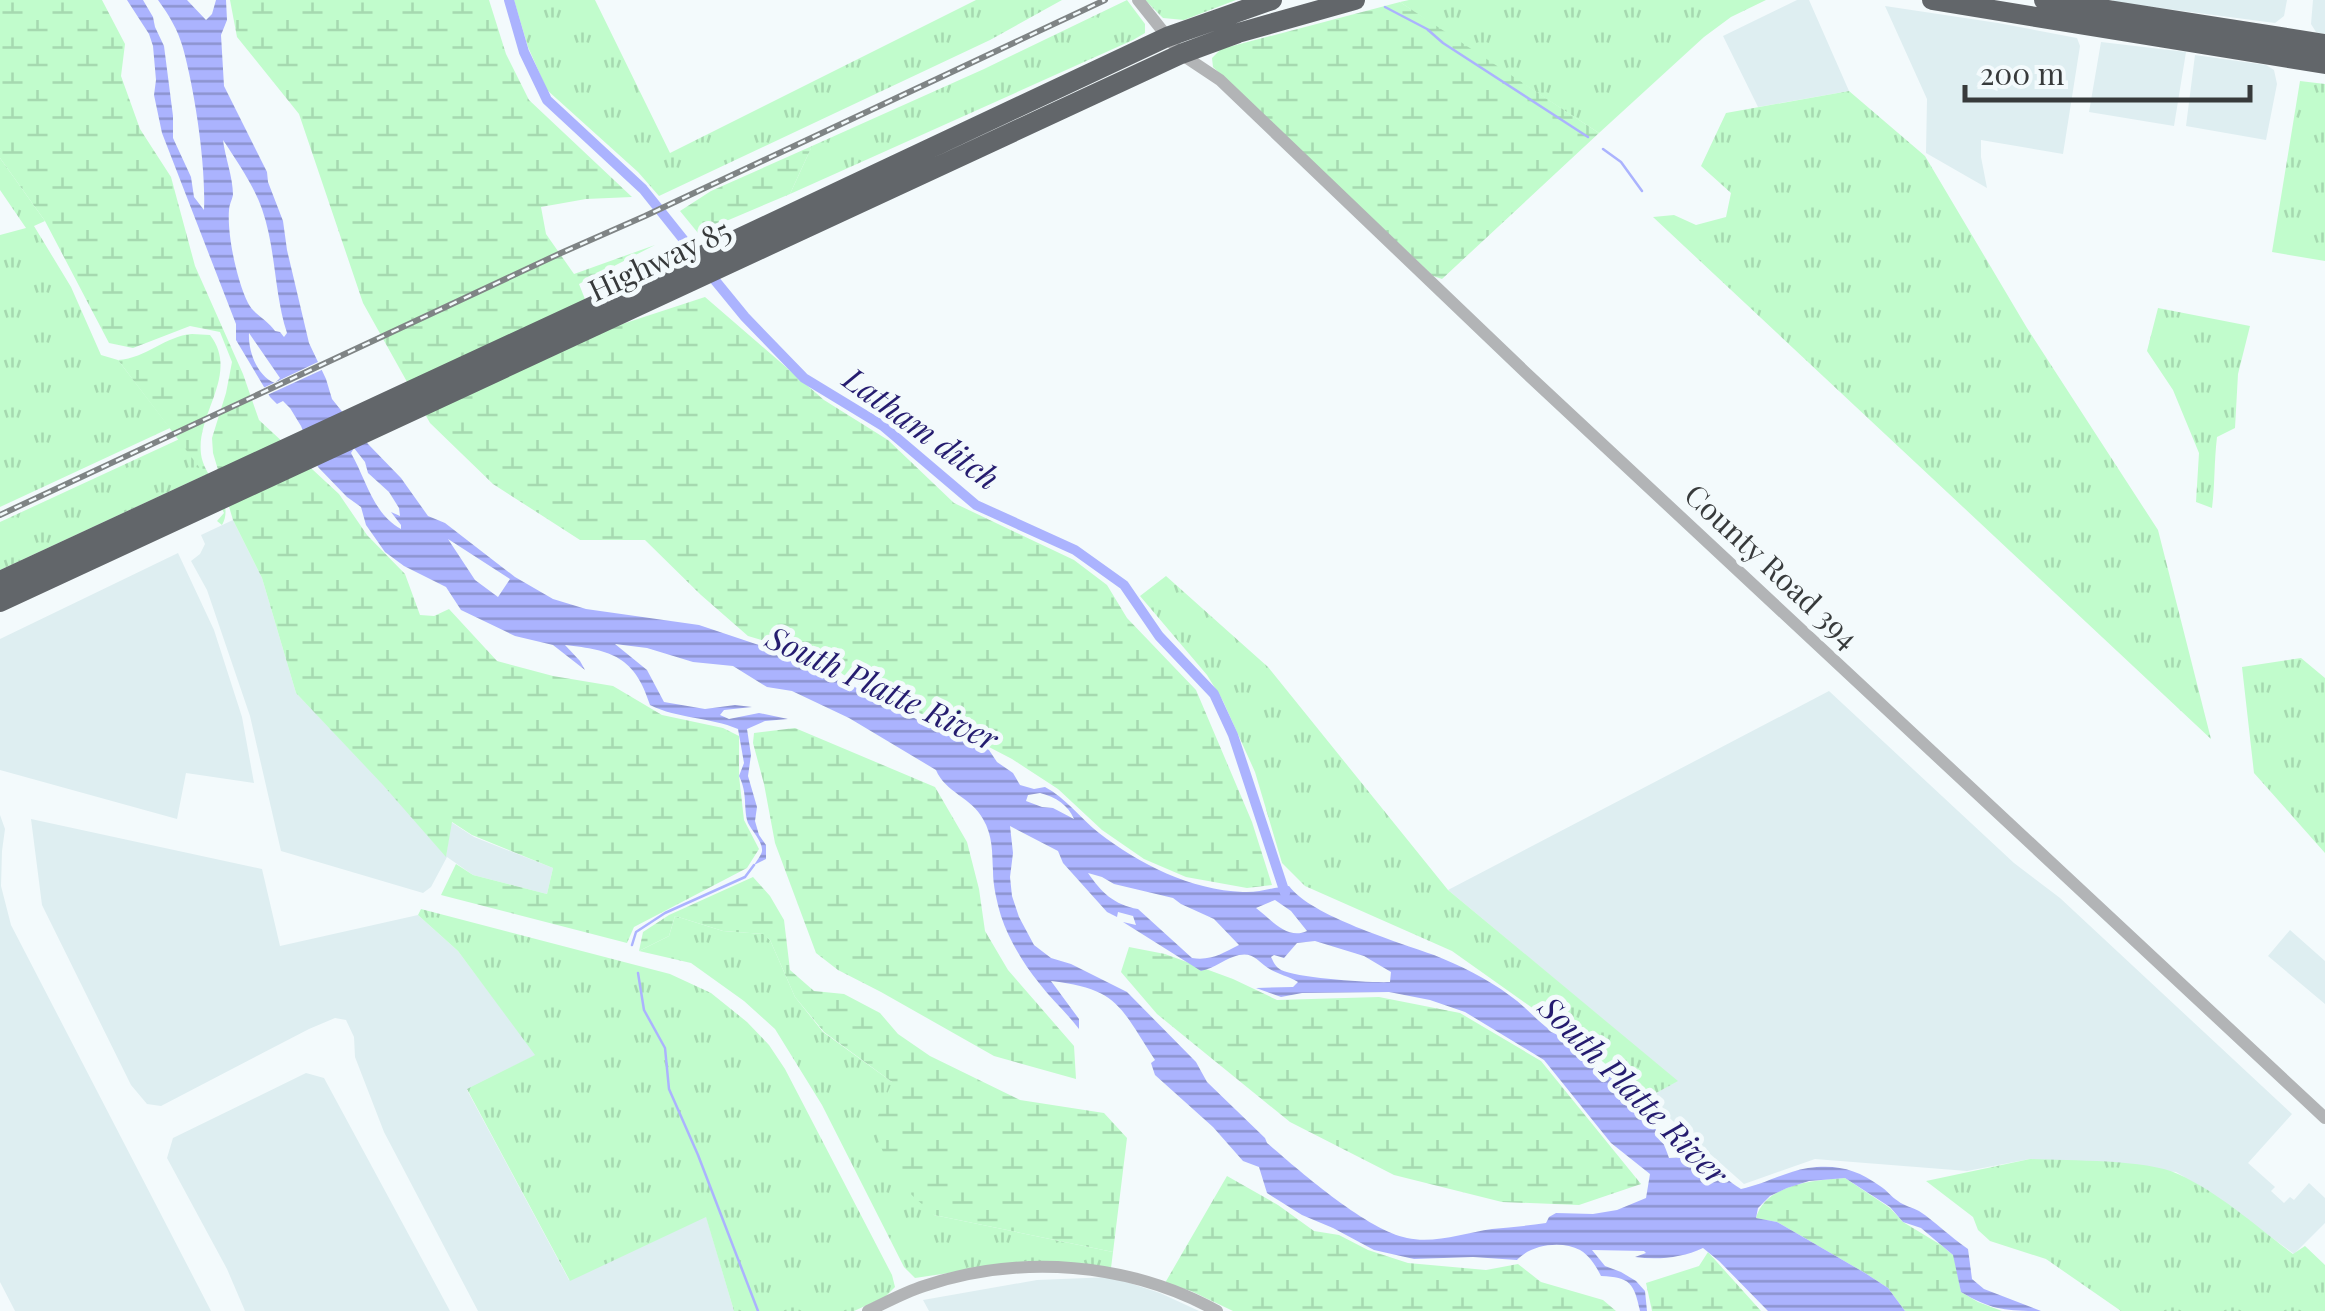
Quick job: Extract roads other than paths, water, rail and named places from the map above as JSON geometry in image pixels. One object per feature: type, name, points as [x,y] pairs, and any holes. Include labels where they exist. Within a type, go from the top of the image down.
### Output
[{"type":"highway","name":"Highway 85","points":[[0,602],[215,492],[722,256],[1167,36],[1272,0]]},
{"type":"highway","name":"Highway 85","points":[[722,256],[1181,54],[1253,28],[1355,0]]},
{"type":"highway","points":[[1932,0],[2325,64]]},
{"type":"highway","points":[[2044,0],[2325,44]]},
{"type":"highway","name":"Highway 85","points":[[0,581],[215,492]]},
{"type":"street","name":"County Road 394","points":[[1138,0],[1181,54],[1220,80],[1538,384],[2325,1118]]},
{"type":"street","points":[[868,1311],[937,1282],[983,1271],[1047,1266],[1149,1282],[1185,1294],[1217,1311]]},
{"type":"water","points":[[127,0],[143,0],[164,46],[173,138],[191,177],[194,197],[204,210],[201,151],[187,66],[176,29],[158,0],[187,0],[206,20],[216,0],[226,0],[227,20],[221,35],[224,86],[267,172],[283,221],[309,343],[332,399],[401,478],[428,516],[445,523],[515,577],[553,599],[586,609],[699,625],[765,647],[802,665],[818,665],[926,725],[957,734],[989,750],[1020,785],[1045,787],[1053,792],[1092,827],[1148,865],[1185,881],[1224,890],[1249,892],[1289,886],[1335,918],[1463,968],[1514,999],[1620,1086],[1650,1121],[1669,1158],[1701,1161],[1741,1189],[1808,1168],[1837,1167],[1854,1172],[1919,1211],[1968,1249],[1972,1279],[1984,1289],[2041,1311],[1999,1308],[1961,1292],[1953,1255],[1921,1228],[1903,1222],[1890,1207],[1845,1178],[1809,1181],[1787,1188],[1770,1196],[1758,1208],[1756,1218],[1777,1222],[1865,1273],[1888,1288],[1905,1311],[1768,1311],[1703,1248],[1678,1256],[1652,1258],[1635,1257],[1644,1251],[1592,1250],[1605,1266],[1636,1281],[1645,1291],[1647,1311],[1640,1311],[1629,1283],[1601,1276],[1587,1255],[1572,1247],[1538,1248],[1517,1260],[1414,1259],[1374,1250],[1267,1193],[1259,1167],[1243,1161],[1213,1127],[1155,1075],[1151,1063],[1155,1060],[1115,1004],[1091,989],[1051,981],[1079,1019],[1079,1029],[1033,975],[1008,934],[997,900],[989,832],[983,819],[936,770],[849,718],[792,691],[767,687],[733,666],[693,662],[647,648],[615,644],[647,670],[664,702],[705,709],[752,707],[724,710],[720,715],[729,719],[759,713],[788,719],[765,721],[747,729],[751,755],[748,776],[757,807],[755,821],[766,845],[766,859],[754,865],[762,848],[748,823],[739,776],[744,763],[738,729],[650,705],[629,666],[609,654],[565,645],[585,670],[553,645],[515,636],[461,610],[446,587],[385,552],[366,525],[361,507],[318,467],[290,408],[270,397],[236,340],[236,324],[162,133],[149,34]],"holes":[[[223,140],[262,209],[287,333],[284,337],[251,307],[240,283],[230,232],[233,188]],[[249,333],[280,378],[275,383],[259,369]],[[354,448],[368,473],[389,492],[399,508],[400,516],[391,512],[401,529],[377,505],[351,453]],[[448,539],[510,579],[498,597],[475,580]],[[1028,795],[1046,795],[1065,806],[1074,819],[1026,801]],[[1010,826],[1058,851],[1063,863],[1107,912],[1117,917],[1118,912],[1133,916],[1136,925],[1123,922],[1201,971],[1244,954],[1298,982],[1293,987],[1256,988],[1281,997],[1302,993],[1389,992],[1465,1012],[1544,1060],[1611,1143],[1650,1174],[1646,1198],[1617,1210],[1556,1213],[1546,1223],[1439,1239],[1417,1240],[1391,1233],[1334,1198],[1267,1143],[1207,1082],[1196,1062],[1127,992],[1051,958],[1034,945],[1012,896]],[[1088,873],[1114,884],[1173,898],[1214,919],[1239,945],[1211,957],[1192,958],[1138,909],[1115,901]],[[1275,900],[1291,911],[1307,931],[1293,933],[1256,908]],[[1315,941],[1364,956],[1391,972],[1390,982],[1289,973],[1276,966],[1271,957],[1284,958],[1297,943]]]},
{"type":"waterway","name":"Latham ditch","points":[[509,0],[524,52],[547,100],[643,189],[699,259]]},
{"type":"waterway","points":[[1385,7],[1427,29],[1588,137]]},
{"type":"waterway","points":[[1603,149],[1621,162],[1642,191]]},
{"type":"waterway","name":"Latham ditch","points":[[709,273],[804,378],[883,426],[976,505],[1075,550],[1124,585],[1159,636],[1214,694],[1233,735],[1285,893]]},
{"type":"waterway","points":[[632,945],[636,932],[665,913],[745,877],[754,865]]},
{"type":"waterway","points":[[638,973],[644,1010],[665,1048],[669,1089],[758,1311]]},
{"type":"railway","points":[[0,515],[1105,0]]},
{"type":"water label","name":"South Platte River","points":[[882,689]]},
{"type":"water label","name":"South Platte River","points":[[1633,1091]]}]
